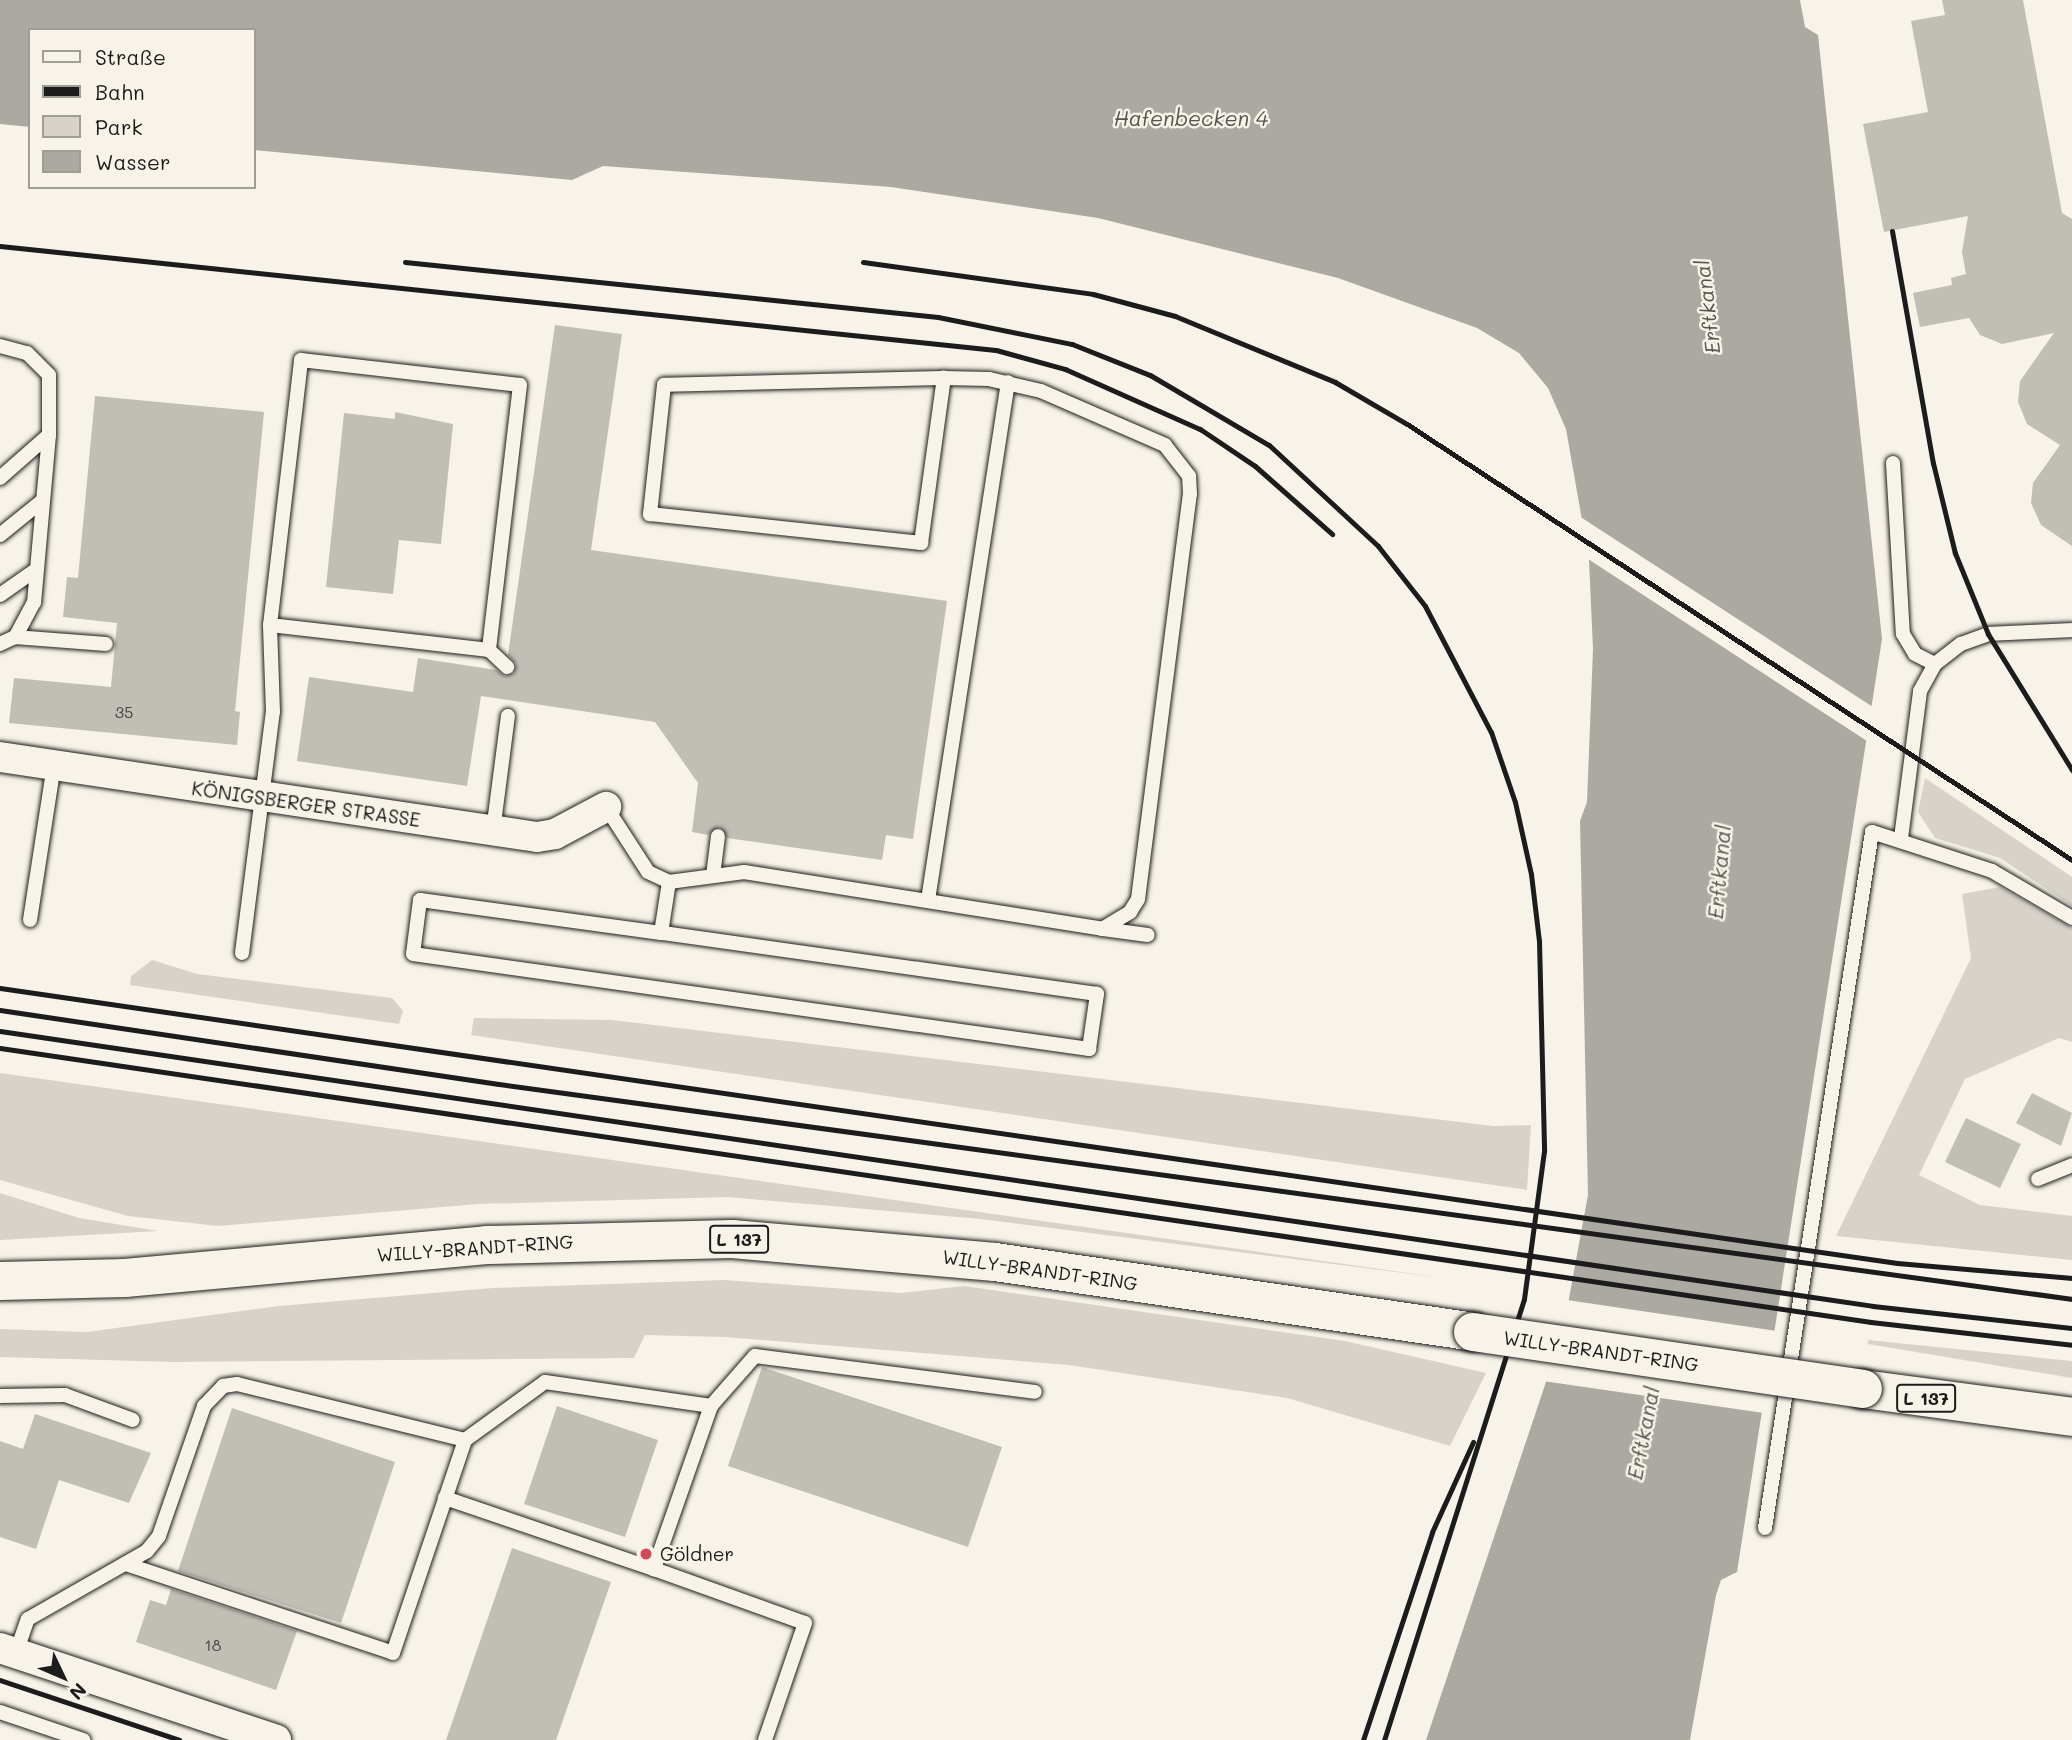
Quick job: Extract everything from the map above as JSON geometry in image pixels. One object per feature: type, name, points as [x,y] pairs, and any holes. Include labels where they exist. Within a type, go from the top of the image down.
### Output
[{"type":"main road","name":"WILLY-BRANDT-RING","points":[[0,1281],[125,1278],[486,1245],[732,1239],[995,1262],[2072,1417]]},
{"type":"street","name":"KÖNIGSBERGER STRASSE","points":[[0,757],[537,837],[555,834],[606,807]]},
{"type":"street","points":[[8,1651],[276,1740]]},
{"type":"lane","points":[[0,346],[27,353],[49,375],[49,435],[34,602],[15,637]]},
{"type":"lane","points":[[242,953],[273,712],[270,625],[301,360],[520,385],[489,650]]},
{"type":"lane","points":[[944,378],[921,544],[650,514],[664,385],[944,378],[1007,382],[1135,428],[1165,445],[1189,476],[1138,898],[1118,923],[1102,929]]},
{"type":"lane","points":[[928,900],[1007,382]]},
{"type":"lane","points":[[0,478],[49,435]]},
{"type":"lane","points":[[1893,463],[1903,634],[1915,654],[1935,664]]},
{"type":"lane","points":[[0,535],[43,500]]},
{"type":"lane","points":[[0,595],[37,569]]},
{"type":"lane","points":[[270,625],[489,650],[507,667]]},
{"type":"lane","points":[[1901,838],[1920,691],[1935,664],[1961,644],[1988,634],[2072,630]]},
{"type":"lane","points":[[0,644],[15,637],[106,644]]},
{"type":"lane","points":[[493,831],[508,716]]},
{"type":"lane","points":[[30,920],[54,765]]},
{"type":"lane","points":[[606,807],[648,872],[669,882],[744,872],[1148,935]]},
{"type":"lane","points":[[1765,1528],[1872,832],[1901,838],[1992,871],[2072,918]]},
{"type":"lane","points":[[713,876],[718,836]]},
{"type":"lane","points":[[661,933],[669,882]]},
{"type":"lane","points":[[421,900],[661,933],[1097,995],[1089,1049],[413,954],[421,900]]},
{"type":"lane","points":[[2038,1179],[2072,1165]]},
{"type":"lane","points":[[654,1569],[711,1406],[755,1356],[1035,1392]]},
{"type":"lane","points":[[126,1564],[393,1653],[465,1440],[545,1381],[711,1406]]},
{"type":"lane","points":[[8,1651],[29,1619],[126,1564],[159,1536],[204,1406],[223,1386],[237,1384],[465,1440]]},
{"type":"lane","points":[[0,1396],[65,1395],[133,1420]]},
{"type":"lane","points":[[445,1498],[805,1623],[765,1740]]},
{"type":"lane","points":[[0,1712],[83,1740]]},
{"type":"green space","points":[[1925,778],[2072,877],[2072,906],[2000,858],[1935,838],[1918,812]]},
{"type":"green space","points":[[2000,887],[2072,928],[2072,1042],[2059,1038],[1965,1079],[1919,1175],[1980,1205],[2072,1216],[2072,1260],[1836,1236],[1971,958],[1962,894]]},
{"type":"green space","points":[[152,960],[197,974],[392,998],[403,1011],[399,1024],[130,985],[131,976]]},
{"type":"green space","points":[[474,1018],[612,1020],[1493,1126],[1531,1125],[1527,1190],[471,1035]]},
{"type":"green space","points":[[0,1073],[1443,1278],[981,1219],[727,1197],[478,1204],[218,1226],[128,1216],[0,1180]]},
{"type":"green space","points":[[0,1193],[79,1218],[158,1231],[0,1240]]},
{"type":"green space","points":[[724,1280],[901,1293],[964,1286],[1345,1341],[1486,1373],[1450,1446],[1287,1398],[1069,1365],[725,1337],[645,1335],[634,1358],[173,1362],[0,1357],[0,1329],[87,1332],[279,1306],[493,1288]]},
{"type":"green space","points":[[1868,1340],[2072,1361],[2072,1378],[1868,1344]]},
{"type":"water","points":[[0,0],[1800,0],[1805,27],[1818,35],[1882,639],[1737,1572],[1721,1580],[1716,1595],[1690,1740],[1426,1740],[1563,1331],[1588,1195],[1580,821],[1587,802],[1593,649],[1589,560],[1566,429],[1548,388],[1519,353],[1477,328],[1338,278],[1098,218],[891,187],[603,166],[572,180],[256,150],[256,28],[28,28],[28,127],[0,124]]},
{"type":"pier","points":[[1579,516],[1873,707],[1867,741],[1585,557]]},
{"type":"pier","points":[[1567,1300],[1777,1331],[1764,1413],[1543,1381]]},
{"type":"building","points":[[1942,0],[2023,0],[2062,213],[2072,219],[2072,546],[2041,525],[2031,503],[2033,483],[2060,445],[2027,424],[2018,402],[2020,381],[2054,333],[2002,344],[1980,335],[1969,318],[1920,327],[1913,293],[1952,285],[1951,278],[1966,274],[1962,252],[1968,216],[1884,232],[1863,124],[1928,112],[1911,21],[1945,15]]},
{"type":"building","points":[[555,325],[622,334],[591,550],[947,601],[913,839],[886,835],[882,860],[727,838],[720,827],[708,835],[692,832],[698,783],[655,722],[481,696],[467,786],[297,761],[309,677],[413,692],[418,658],[496,670],[505,676],[514,673],[516,664],[508,655]]},
{"type":"building","points":[[95,396],[264,412],[235,711],[240,712],[237,745],[9,723],[14,678],[111,687],[117,623],[63,617],[67,577],[78,578]]},
{"type":"building","points":[[395,412],[453,424],[441,544],[399,540],[393,594],[326,587],[344,413],[395,419]]},
{"type":"building","points":[[2032,1093],[2072,1113],[2061,1146],[2016,1123]]},
{"type":"building","points":[[1966,1118],[2021,1144],[2000,1188],[1945,1162]]},
{"type":"building","points":[[762,1367],[1002,1447],[968,1547],[728,1466]]},
{"type":"building","points":[[557,1406],[658,1440],[625,1537],[524,1504]]},
{"type":"building","points":[[232,1408],[395,1462],[341,1623],[178,1571]]},
{"type":"building","points":[[35,1414],[151,1453],[129,1503],[59,1480],[36,1549],[0,1537],[0,1441],[23,1449]]},
{"type":"building","points":[[512,1548],[611,1582],[556,1740],[446,1740]]},
{"type":"building","points":[[171,1589],[297,1631],[276,1690],[136,1642],[150,1600],[166,1605]]},
{"type":"railway","points":[[1892,231],[1933,463],[1955,553],[1988,634],[2072,770]]},
{"type":"railway","points":[[0,246],[996,350],[1065,369],[1200,429],[1255,466],[1332,534]]},
{"type":"railway","points":[[405,262],[938,317],[1072,344],[1150,375],[1269,445],[1378,546],[1425,606],[1491,732],[1515,802],[1531,874],[1539,941],[1544,1151],[1524,1299],[1384,1740]]},
{"type":"railway","points":[[863,262],[1093,294],[1175,316],[1335,382],[1407,424],[2072,860]]},
{"type":"railway","points":[[0,988],[1897,1263],[2072,1278]]},
{"type":"railway","points":[[0,1010],[499,1084],[2072,1299]]},
{"type":"railway","points":[[0,1031],[1873,1306],[2072,1328]]},
{"type":"railway","points":[[0,1048],[1871,1322],[2072,1345]]},
{"type":"railway","points":[[1363,1740],[1432,1532],[1473,1442]]},
{"type":"railway","points":[[0,1680],[179,1740]]},
{"type":"place","name":"Göldner","points":[[646,1554]]},
{"type":"water label","name":"Hafenbecken 4","points":[[1191,118]]},
{"type":"water label","name":"Erftkanal","points":[[1707,307]]},
{"type":"water label","name":"Erftkanal","points":[[1719,872]]},
{"type":"water label","name":"Erftkanal","points":[[1643,1433]]}]
